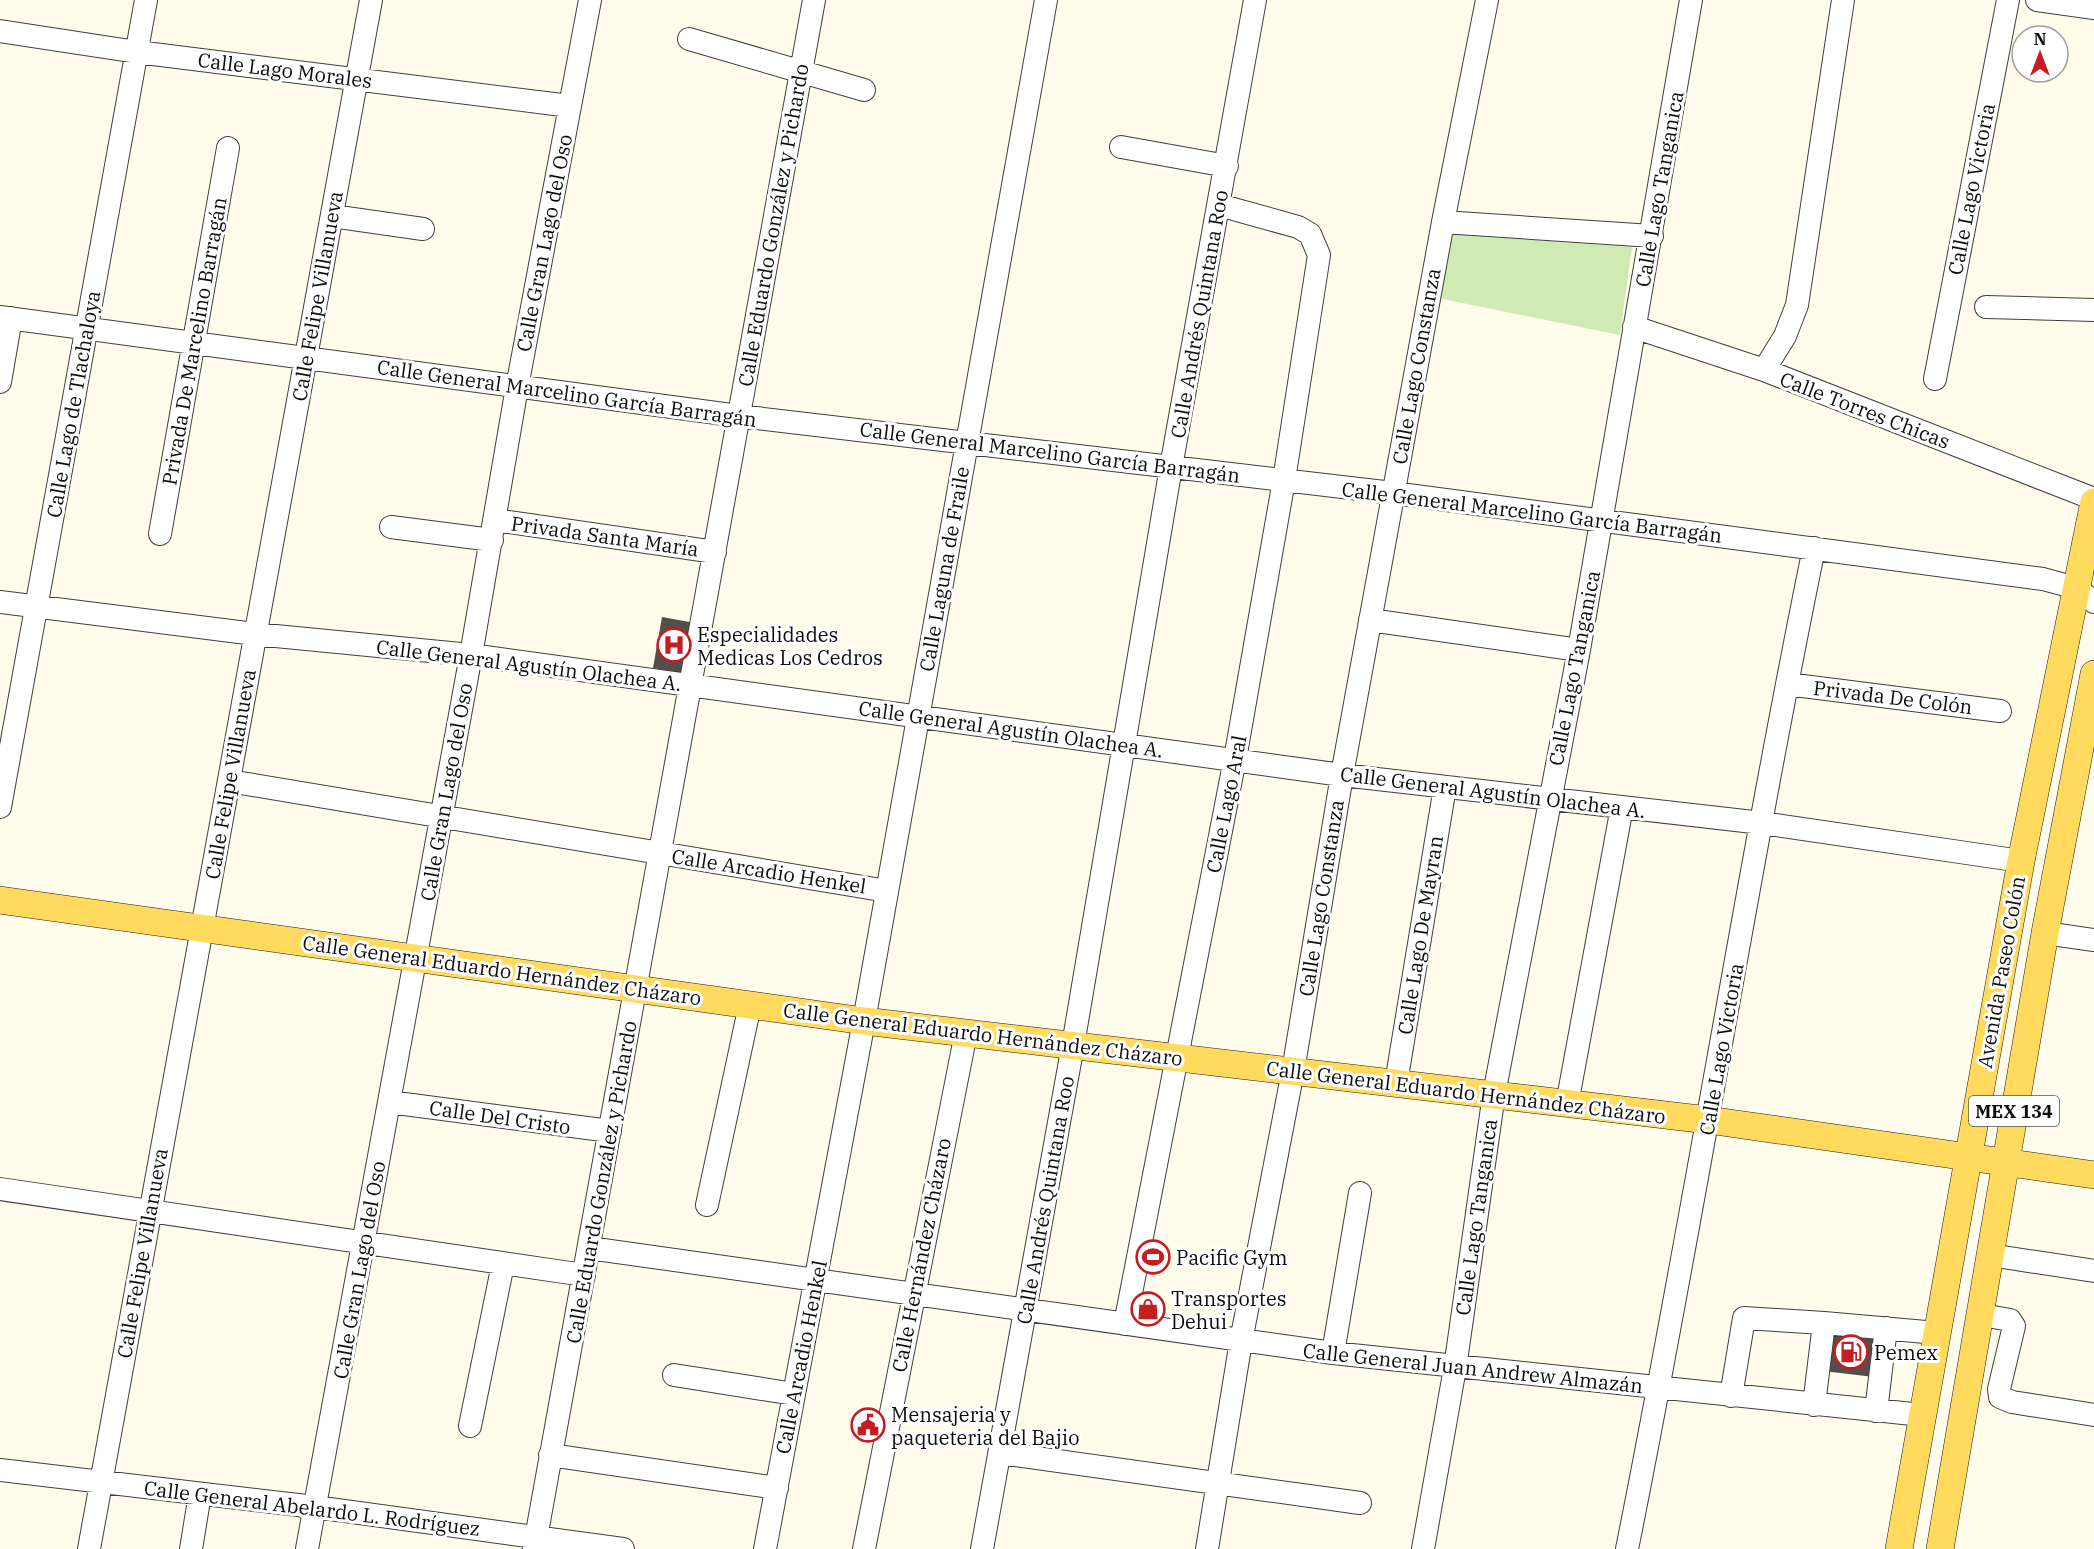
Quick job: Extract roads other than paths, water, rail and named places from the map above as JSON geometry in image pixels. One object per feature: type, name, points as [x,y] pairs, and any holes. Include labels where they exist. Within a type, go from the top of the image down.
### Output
[{"type":"main road","name":"Avenida Paseo Colón","points":[[1899,1549],[2021,861],[2085,595],[2094,501]]},
{"type":"main road","name":"Avenida Paseo Colón","points":[[1940,1549],[1982,1315],[2005,1162],[2045,933],[2089,730],[2094,674]]},
{"type":"main road","name":"Calle General Eduardo Hernández Cházaro","points":[[0,900],[864,1021],[1708,1120],[2094,1175]]},
{"type":"street","name":"Calle Lago de Tlachaloya","points":[[0,807],[5,754],[36,607],[146,0]]},
{"type":"street","name":"Calle Felipe Villanueva","points":[[89,1549],[371,0]]},
{"type":"street","name":"Calle Gran Lago del Oso","points":[[307,1549],[442,817],[517,387],[590,0]]},
{"type":"street","name":"Calle Eduardo González y Pichardo","points":[[535,1543],[814,0]]},
{"type":"street","name":"Calle Laguna de Fraile","points":[[887,891],[1046,0]]},
{"type":"street","name":"Calle Andrés Quintana Roo","points":[[982,1549],[1126,746],[1171,466],[1227,166],[1255,0]]},
{"type":"street","name":"Calle Lago Constanza","points":[[1207,1549],[1241,1341],[1293,1071],[1370,620],[1443,222],[1487,0]]},
{"type":"street","name":"Calle Lago Tanganica","points":[[1423,1549],[1455,1368],[1494,1094],[1579,651],[1691,0]]},
{"type":"street","points":[[1764,370],[1785,336],[1797,305],[1843,0]]},
{"type":"street","name":"Calle Lago Victoria","points":[[1935,379],[2008,0]]},
{"type":"street","points":[[2037,0],[2094,8]]},
{"type":"street","name":"Calle Lago Morales","points":[[0,31],[137,52],[570,106]]},
{"type":"street","points":[[689,39],[864,90]]},
{"type":"street","points":[[1120,147],[1227,166]]},
{"type":"street","name":"Privada De Marcelino Barragán","points":[[160,534],[228,148]]},
{"type":"street","name":"Calle Lago Aral","points":[[1125,1324],[1235,759],[1284,480],[1319,255],[1310,234],[1298,227],[1219,205]]},
{"type":"street","points":[[332,216],[423,229]]},
{"type":"street","points":[[1443,222],[1652,236]]},
{"type":"street","points":[[1986,307],[2094,310]]},
{"type":"street","points":[[0,382],[5,318]]},
{"type":"street","name":"Calle General Marcelino García Barragán","points":[[5,318],[739,416],[1393,493],[1814,548],[2043,579],[2085,595]]},
{"type":"street","name":"Calle Torres Chicas","points":[[1634,327],[1764,370],[2094,501]]},
{"type":"street","name":"Privada Santa María","points":[[391,527],[493,530],[715,552]]},
{"type":"street","name":"Calle Lago Victoria","points":[[1628,1549],[1660,1389],[1786,684],[1814,548]]},
{"type":"street","name":"Calle General Agustín Olachea A.","points":[[0,602],[255,634],[471,655],[1342,775],[1762,823],[2021,861]]},
{"type":"street","points":[[1370,620],[1579,651]]},
{"type":"street","name":"Privada De Colón","points":[[1786,684],[2000,711]]},
{"type":"street","name":"Calle Arcadio Henkel","points":[[229,781],[887,891],[765,1549]]},
{"type":"street","name":"Calle Lago De Mayran","points":[[1396,1083],[1445,787]]},
{"type":"street","points":[[1567,1104],[1622,807]]},
{"type":"street","points":[[2045,933],[2094,940]]},
{"type":"street","points":[[707,1205],[750,1005]]},
{"type":"street","name":"Calle Hernández Cházaro","points":[[864,1549],[966,1032]]},
{"type":"street","name":"Calle Del Cristo","points":[[389,1102],[610,1131]]},
{"type":"street","points":[[0,1190],[584,1275]]},
{"type":"street","points":[[1333,1353],[1360,1193]]},
{"type":"street","name":"Calle General Juan Andrew Almazán","points":[[589,1248],[1333,1353],[1455,1368],[1922,1415]]},
{"type":"street","points":[[1990,1255],[2094,1271]]},
{"type":"street","points":[[470,1426],[503,1264]]},
{"type":"street","points":[[1982,1315],[2010,1320],[2014,1326],[1999,1393],[2004,1400],[2094,1415]]},
{"type":"street","points":[[1731,1396],[1744,1318],[1937,1333]]},
{"type":"street","points":[[1815,1405],[1824,1323]]},
{"type":"street","points":[[1876,1411],[1886,1328]]},
{"type":"street","points":[[674,1375],[794,1394]]},
{"type":"street","points":[[1000,1453],[1360,1503]]},
{"type":"street","points":[[550,1455],[777,1488]]},
{"type":"street","name":"Calle General Abelardo L. Rodríguez","points":[[0,1470],[315,1507],[535,1543],[623,1549]]},
{"type":"street","points":[[191,1549],[200,1494]]},
{"type":"place","name":"Especialidades Medicas Los Cedros","points":[[674,645]]},
{"type":"place","name":"Pacific Gym","points":[[1153,1257]]},
{"type":"place","name":"Transportes Dehui","points":[[1148,1309]]},
{"type":"place","name":"Pemex","points":[[1851,1352]]},
{"type":"place","name":"Mensajeria y paqueteria del Bajio","points":[[868,1425]]}]
